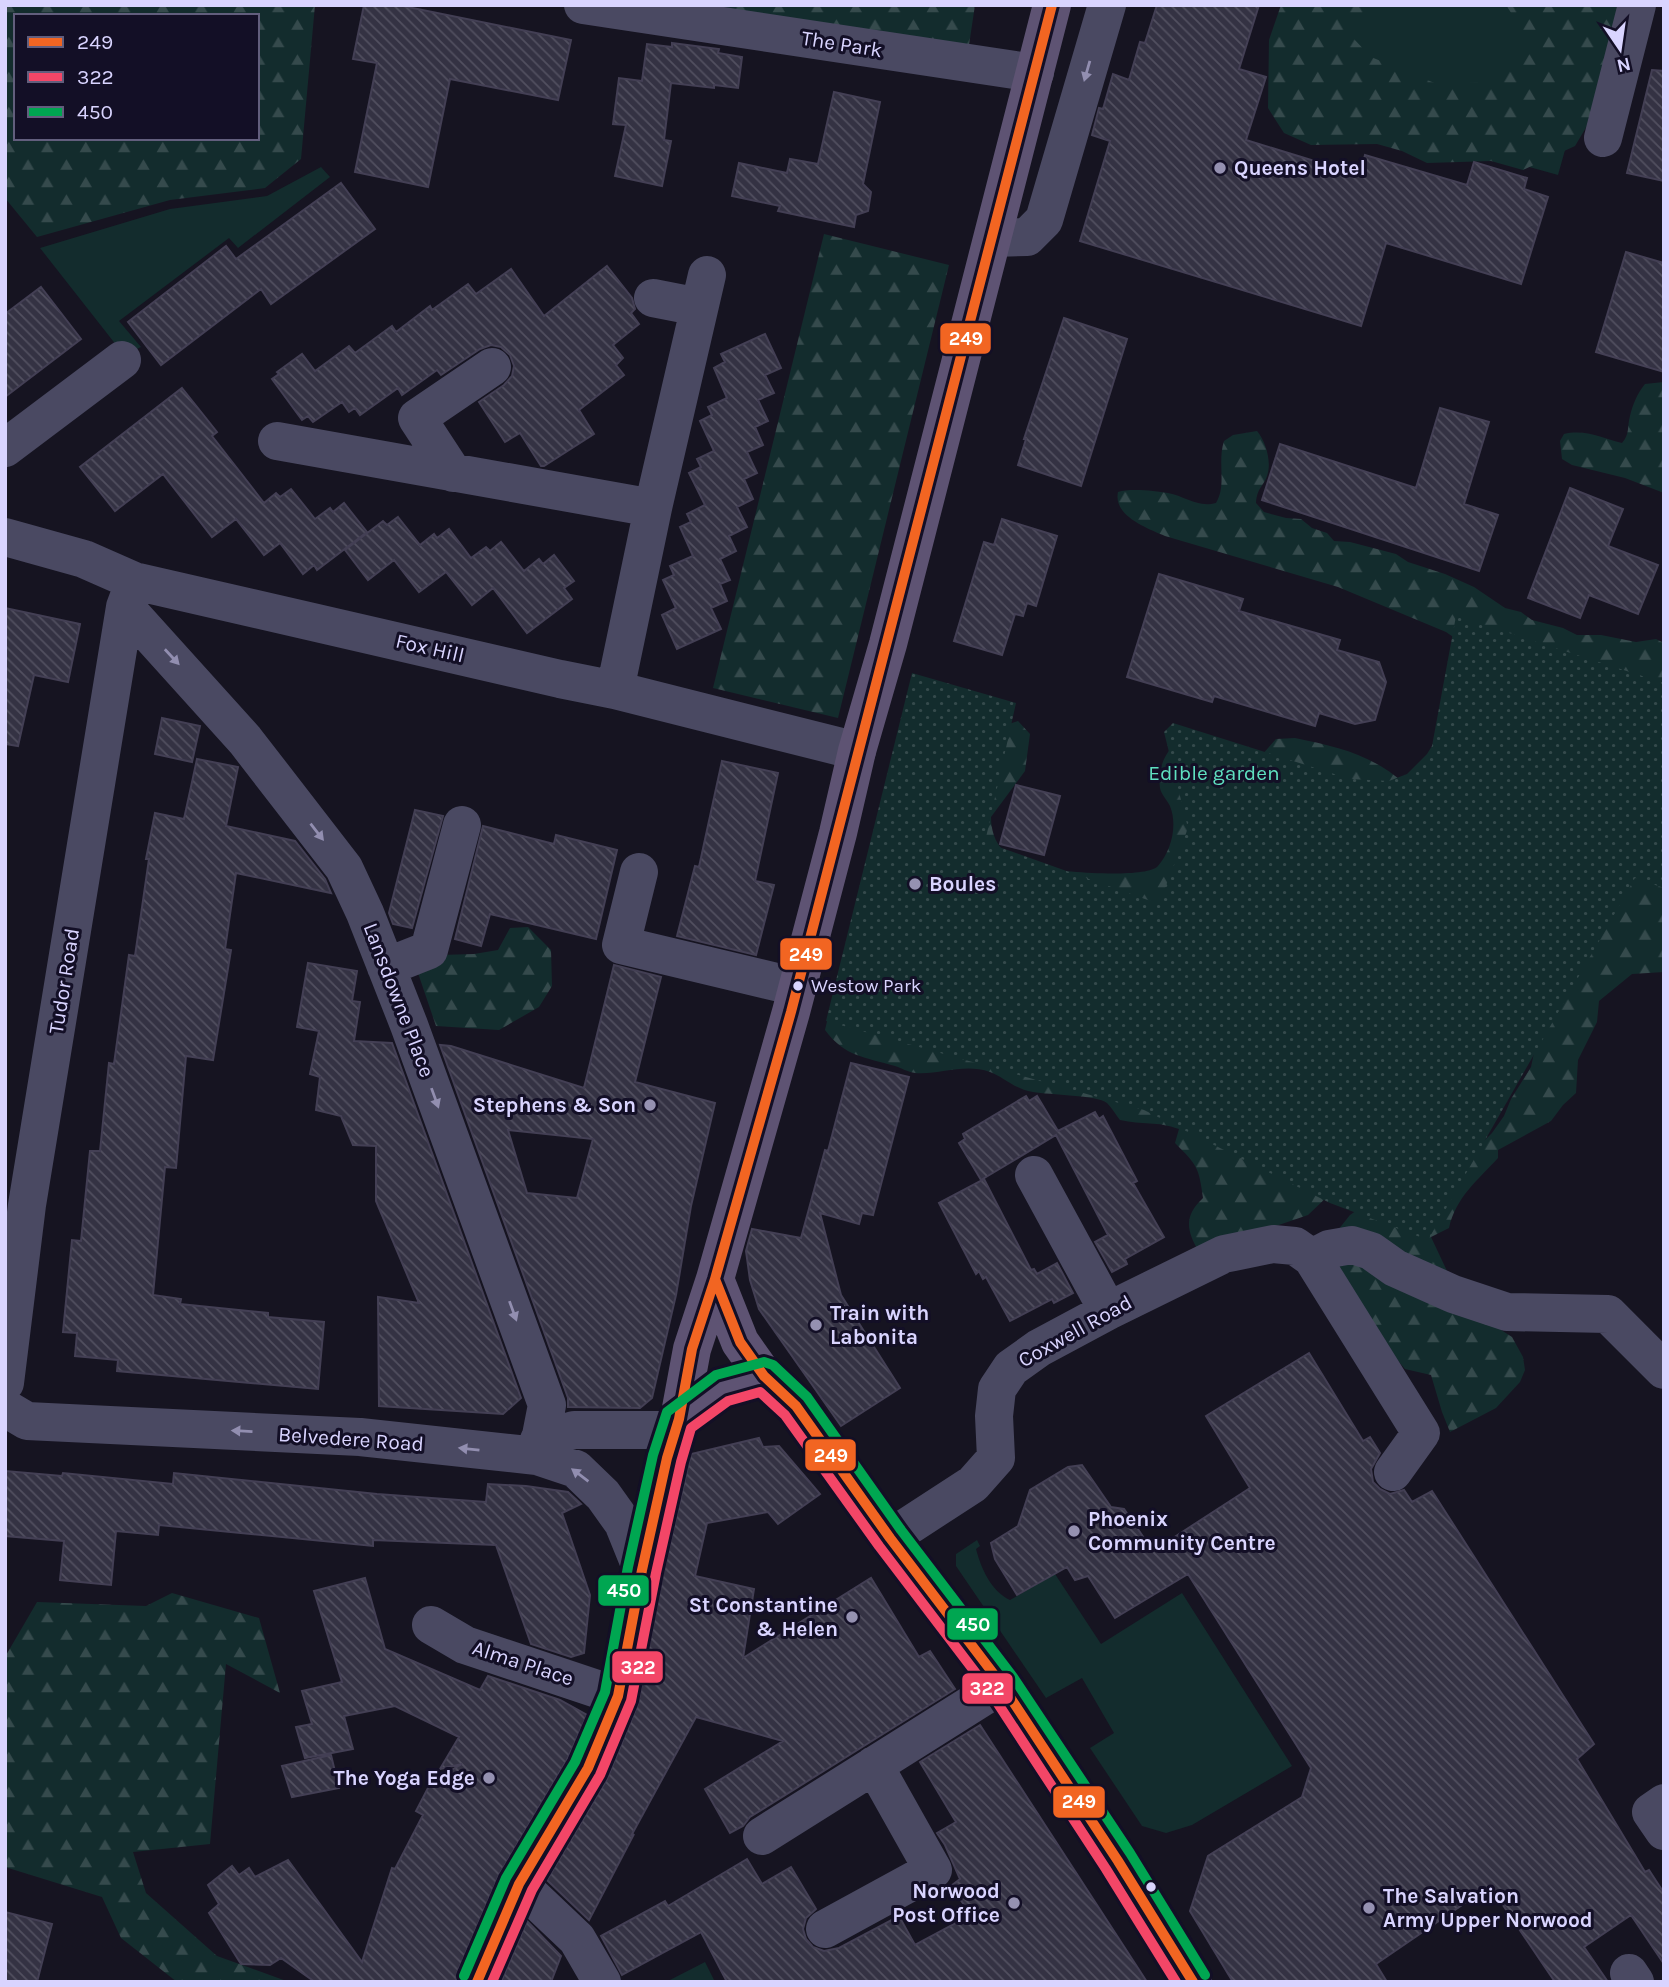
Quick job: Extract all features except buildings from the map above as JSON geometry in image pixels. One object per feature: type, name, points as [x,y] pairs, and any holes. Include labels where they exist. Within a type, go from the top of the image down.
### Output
[{"type":"main road","points":[[477,1982],[519,1884],[588,1768],[618,1696],[642,1570],[677,1425],[692,1349],[715,1279],[797,987],[1052,5]]},
{"type":"main road","points":[[715,1279],[740,1342],[764,1376],[796,1406],[890,1538],[1002,1685],[1130,1879],[1193,1982]]},
{"type":"main road","points":[[677,1425],[722,1388],[764,1376]]},
{"type":"street","name":"The Park","points":[[583,5],[1035,72]]},
{"type":"street","points":[[993,238],[1027,237],[1044,220],[1107,5]]},
{"type":"street","points":[[1603,138],[1637,5]]},
{"type":"street","points":[[615,690],[703,291],[653,298]]},
{"type":"street","points":[[5,448],[122,360]]},
{"type":"street","points":[[453,473],[417,418],[492,368]]},
{"type":"street","points":[[277,441],[653,508]]},
{"type":"street","name":"Fox Hill","points":[[5,537],[84,559],[130,594],[615,690],[857,751]]},
{"type":"street","name":"Lansdowne Place","points":[[130,594],[344,868],[386,967],[547,1405],[538,1448]]},
{"type":"street","name":"Tudor Road","points":[[5,1383],[27,1205],[130,594]]},
{"type":"street","points":[[386,967],[429,950],[461,825]]},
{"type":"street","points":[[639,872],[621,944],[797,987]]},
{"type":"street","points":[[1034,1175],[1108,1311]]},
{"type":"street","name":"Coxwell Road","points":[[890,1538],[973,1484],[996,1458],[994,1416],[997,1389],[1011,1367],[1039,1348],[1224,1254],[1273,1244],[1295,1246],[1312,1258]]},
{"type":"street","points":[[1393,1472],[1421,1433],[1312,1258],[1329,1249],[1352,1245],[1371,1251],[1395,1268],[1452,1294],[1507,1312],[1608,1314],[1664,1370]]},
{"type":"street","name":"Belvedere Road","points":[[5,1408],[27,1421],[538,1448],[576,1469],[603,1495],[624,1522],[642,1570]]},
{"type":"street","name":"Belvedere Road","points":[[538,1448],[574,1430],[677,1425]]},
{"type":"street","name":"Alma Place","points":[[431,1625],[465,1645],[618,1696]]},
{"type":"street","points":[[762,1836],[1002,1685]]},
{"type":"street","points":[[825,1929],[933,1870],[874,1765]]},
{"type":"street","points":[[519,1884],[577,1939],[602,1982]]},
{"type":"green space","points":[[5,5],[315,5],[301,159],[265,188],[170,200],[37,237],[5,198]]},
{"type":"green space","points":[[669,5],[975,5],[969,45]]},
{"type":"green space","points":[[1281,5],[1367,5],[1353,38],[1371,57],[1437,84],[1499,82],[1527,37],[1506,5],[1621,5],[1600,104],[1575,146],[1523,170],[1491,161],[1427,163],[1402,151],[1377,144],[1311,145],[1284,133],[1268,108],[1269,40]]},
{"type":"green space","points":[[1304,5],[1606,5],[1558,175],[1278,97]]},
{"type":"green space","points":[[321,167],[330,177],[238,248],[229,238],[119,321],[141,347],[124,355],[40,248],[170,209],[267,196]]},
{"type":"green space","points":[[824,234],[949,265],[838,718],[713,688]]},
{"type":"green space","points":[[1664,382],[1664,493],[1625,478],[1572,465],[1562,459],[1560,441],[1564,434],[1586,433],[1622,443],[1634,403],[1642,388],[1645,384]]},
{"type":"green space","points":[[1257,431],[1268,459],[1267,476],[1256,503],[1264,512],[1301,519],[1312,528],[1327,533],[1334,541],[1350,542],[1396,554],[1408,562],[1474,587],[1505,608],[1577,635],[1601,635],[1636,642],[1656,639],[1664,643],[1664,721],[1465,645],[1446,632],[1338,587],[1165,536],[1133,520],[1121,508],[1118,492],[1129,490],[1174,494],[1203,504],[1216,503],[1221,489],[1224,441],[1233,435]]},
{"type":"green space","name":"Westow Park","points":[[1456,616],[1664,683],[1664,888],[1635,878],[1428,1240],[1330,1203],[1144,1110],[826,1021],[912,673],[1016,703],[985,842],[1159,904],[1188,828],[1164,732],[1173,723],[1350,779],[1389,781],[1407,774],[1432,746]]},
{"type":"green space","points":[[1018,721],[1030,734],[1025,771],[991,817],[994,835],[1004,851],[1017,859],[1038,867],[1067,871],[1122,873],[1151,870],[1158,866],[1170,846],[1173,830],[1170,806],[1160,788],[1161,766],[1171,748],[1198,741],[1190,917],[946,894],[997,728]]},
{"type":"green space","points":[[1295,738],[1353,753],[1380,765],[1405,784],[1664,843],[1664,972],[1632,974],[1599,1001],[1597,1022],[1578,1060],[1576,1093],[1551,1121],[1498,1150],[1498,1158],[1462,1198],[1449,1228],[1431,1237],[1447,1271],[1495,1326],[1512,1337],[1523,1357],[1525,1370],[1520,1382],[1496,1408],[1450,1432],[1431,1375],[1405,1369],[1333,1284],[1338,1230],[1350,1215],[1385,1191],[1473,1152],[1492,1133],[1531,1067],[1541,1020],[1254,764],[1276,739]]},
{"type":"green space","points":[[528,927],[551,950],[552,986],[539,1007],[499,1030],[436,1026],[418,973],[440,955],[498,950],[510,928]]},
{"type":"green space","points":[[838,1001],[1349,1176],[1308,1215],[1199,1252],[1191,1237],[1189,1224],[1193,1211],[1203,1198],[1202,1188],[1196,1167],[1175,1143],[1179,1129],[1120,1120],[1102,1100],[1026,1090],[990,1072],[961,1069],[915,1073],[856,1055],[840,1046],[825,1030],[829,1013]]},
{"type":"green space","points":[[977,1540],[980,1546],[976,1549],[984,1571],[997,1591],[1010,1600],[1055,1574],[1101,1644],[1182,1593],[1292,1766],[1192,1825],[1166,1833],[1142,1826],[1090,1748],[1114,1733],[1082,1678],[1046,1698],[956,1566],[956,1554]]},
{"type":"green space","points":[[172,1593],[259,1618],[280,1693],[226,1664],[210,1844],[133,1852],[146,1893],[217,1956],[289,1982],[177,1982],[121,1938],[102,1897],[5,1867],[5,1657],[37,1602],[146,1606]]},
{"type":"green space","points":[[705,1962],[715,1982],[666,1982]]},
{"type":"transit line","name":"249","points":[[477,1982],[519,1884],[588,1768],[618,1696],[642,1570],[667,1458],[679,1419],[692,1349],[715,1279],[791,1012],[1052,5]]},
{"type":"transit line","name":"249","points":[[715,1279],[740,1342],[764,1376],[796,1406],[890,1538],[1002,1685],[1118,1861],[1193,1982]]},
{"type":"transit line","name":"450","points":[[464,1976],[506,1878],[575,1762],[605,1692],[628,1567],[653,1455],[667,1412],[716,1375],[764,1362],[773,1365],[807,1397],[901,1530],[1013,1677],[1130,1853],[1205,1975]]},
{"type":"transit line","name":"322","points":[[492,1982],[532,1890],[600,1775],[631,1701],[656,1573],[691,1428],[728,1401],[760,1392],[785,1415],[879,1546],[991,1693],[1176,1982]]},
{"type":"place","name":"Queens Hotel","points":[[1220,168]]},
{"type":"place","name":"Boules","points":[[915,884]]},
{"type":"place","name":"Westow Park","points":[[798,986]]},
{"type":"place","name":"Stephens & Son","points":[[650,1105]]},
{"type":"place","name":"Train with Labonita","points":[[816,1325]]},
{"type":"place","name":"Phoenix Community Centre","points":[[1074,1531]]},
{"type":"place","name":"St Constantine & Helen","points":[[852,1617]]},
{"type":"place","name":"The Yoga Edge","points":[[489,1778]]},
{"type":"place","name":"Norwood Post Office","points":[[1014,1903]]},
{"type":"place","name":"The Salvation Army Upper Norwood","points":[[1369,1908]]},
{"type":"park label","name":"Edible garden","points":[[1214,773]]}]
